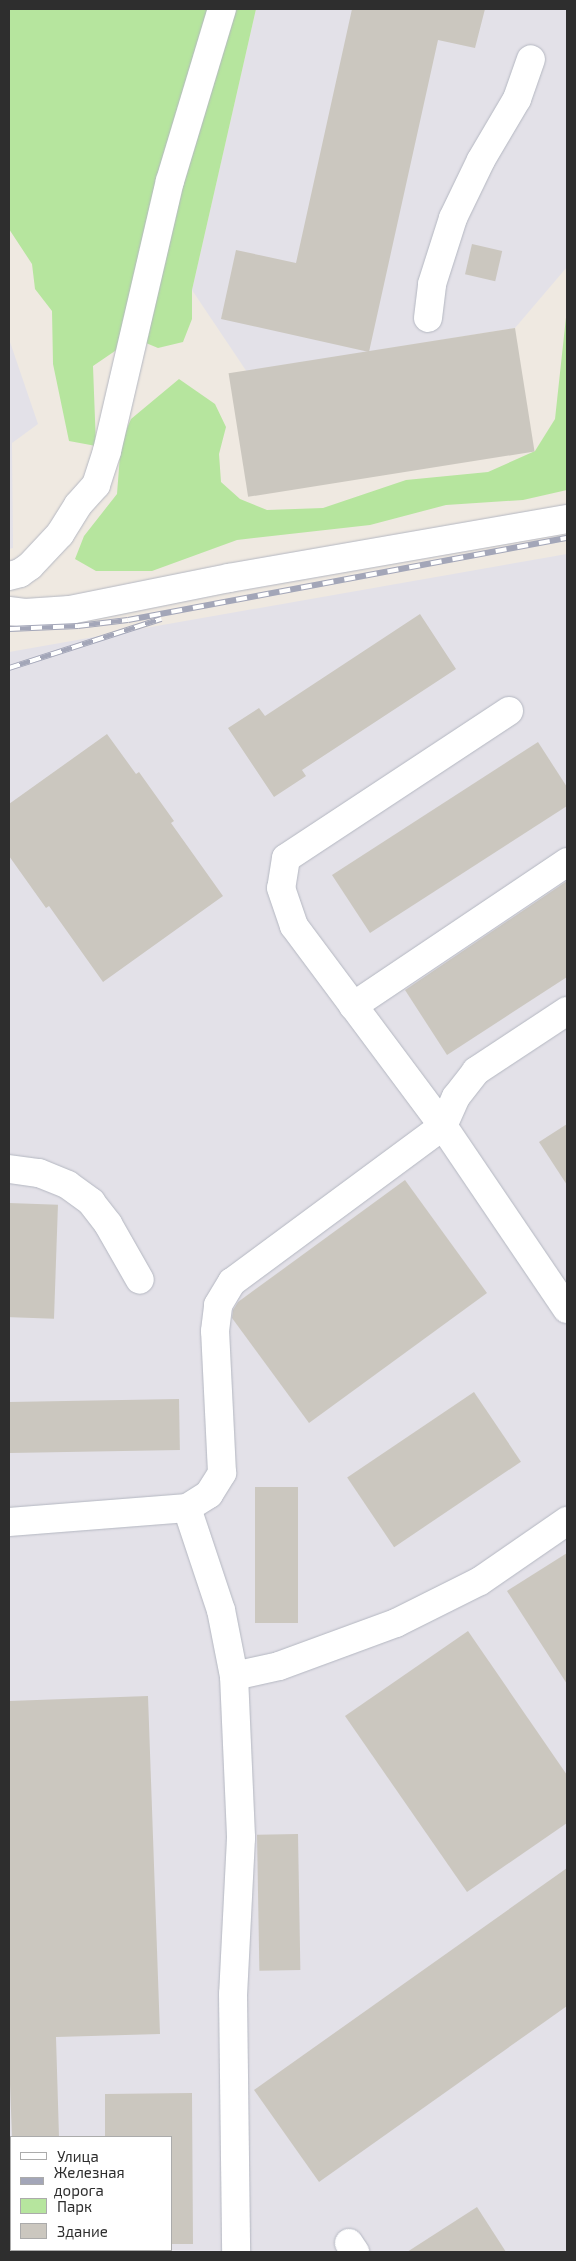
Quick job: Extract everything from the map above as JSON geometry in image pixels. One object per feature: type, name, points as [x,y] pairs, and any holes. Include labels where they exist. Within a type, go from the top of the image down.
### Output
[{"type":"lane","points":[[9,576],[20,573],[30,566],[60,534],[78,505],[96,485],[106,451],[170,181],[222,9]]},
{"type":"lane","points":[[428,318],[432,284],[454,218],[481,160],[518,99],[531,59]]},
{"type":"lane","points":[[9,611],[25,613],[70,610],[229,578],[567,519]]},
{"type":"lane","points":[[509,711],[286,858],[281,888],[294,926],[443,1126],[567,1309]]},
{"type":"lane","points":[[353,1006],[567,862]]},
{"type":"lane","points":[[9,1522],[187,1508],[209,1494],[222,1473],[215,1331],[218,1306],[232,1282],[443,1126],[456,1097],[476,1071],[567,1011]]},
{"type":"lane","points":[[9,1169],[39,1173],[68,1184],[91,1202],[108,1224],[140,1280]]},
{"type":"lane","points":[[187,1508],[221,1610],[234,1676],[241,1838],[233,1994],[236,2252]]},
{"type":"lane","points":[[234,1676],[279,1666],[396,1623],[480,1581],[567,1521]]},
{"type":"shaded area","points":[[256,9],[567,9],[567,267],[515,328],[247,372],[192,290]]},
{"type":"shaded area","points":[[9,339],[38,424],[12,443],[13,548],[9,549]]},
{"type":"shaded area","points":[[567,554],[567,2252],[9,2252],[9,652]]},
{"type":"green space","points":[[9,9],[256,9],[192,290],[192,319],[183,342],[158,348],[134,338],[93,366],[96,446],[69,441],[53,364],[52,311],[35,289],[32,264],[9,229]]},
{"type":"green space","points":[[567,308],[567,490],[523,500],[446,505],[370,525],[237,540],[152,571],[96,571],[75,559],[84,536],[117,494],[121,442],[131,419],[179,379],[215,404],[226,427],[219,454],[221,482],[240,499],[267,510],[323,508],[406,480],[488,472],[535,451],[555,419]]},
{"type":"building","points":[[352,9],[485,9],[475,48],[438,40],[369,352],[221,319],[236,250],[296,263]]},
{"type":"building","points":[[472,244],[502,251],[495,281],[465,274]]},
{"type":"building","points":[[515,328],[535,451],[248,497],[229,373]]},
{"type":"building","points":[[420,614],[456,669],[302,770],[306,776],[274,797],[228,728],[259,708],[265,716]]},
{"type":"building","points":[[107,734],[136,774],[139,772],[174,821],[171,823],[223,896],[103,982],[49,906],[46,908],[9,856],[9,804]]},
{"type":"building","points":[[538,742],[567,787],[567,806],[370,933],[332,875]]},
{"type":"building","points":[[567,881],[567,977],[447,1055],[405,990]]},
{"type":"building","points":[[567,1124],[567,1185],[539,1142]]},
{"type":"building","points":[[405,1180],[487,1293],[309,1423],[232,1318],[233,1310],[238,1302]]},
{"type":"building","points":[[9,1203],[58,1205],[54,1319],[9,1317]]},
{"type":"building","points":[[474,1392],[521,1462],[394,1547],[347,1478]]},
{"type":"building","points":[[179,1399],[180,1450],[10,1453],[9,1402]]},
{"type":"building","points":[[255,1487],[298,1487],[298,1623],[255,1623]]},
{"type":"building","points":[[567,1553],[567,1684],[507,1591]]},
{"type":"building","points":[[468,1631],[567,1775],[567,1823],[467,1892],[345,1716]]},
{"type":"building","points":[[148,1696],[160,2034],[56,2037],[59,2136],[12,2136],[9,2058],[9,1701]]},
{"type":"building","points":[[298,1834],[300,1970],[259,1971],[257,1835]]},
{"type":"building","points":[[567,1868],[567,2006],[319,2182],[254,2090]]},
{"type":"building","points":[[192,2093],[193,2244],[172,2244],[172,2136],[105,2136],[105,2094]]},
{"type":"building","points":[[477,2207],[506,2252],[407,2252]]},
{"type":"railway","points":[[9,629],[78,626],[128,620],[567,538]]},
{"type":"railway","points":[[9,668],[161,619]]}]
